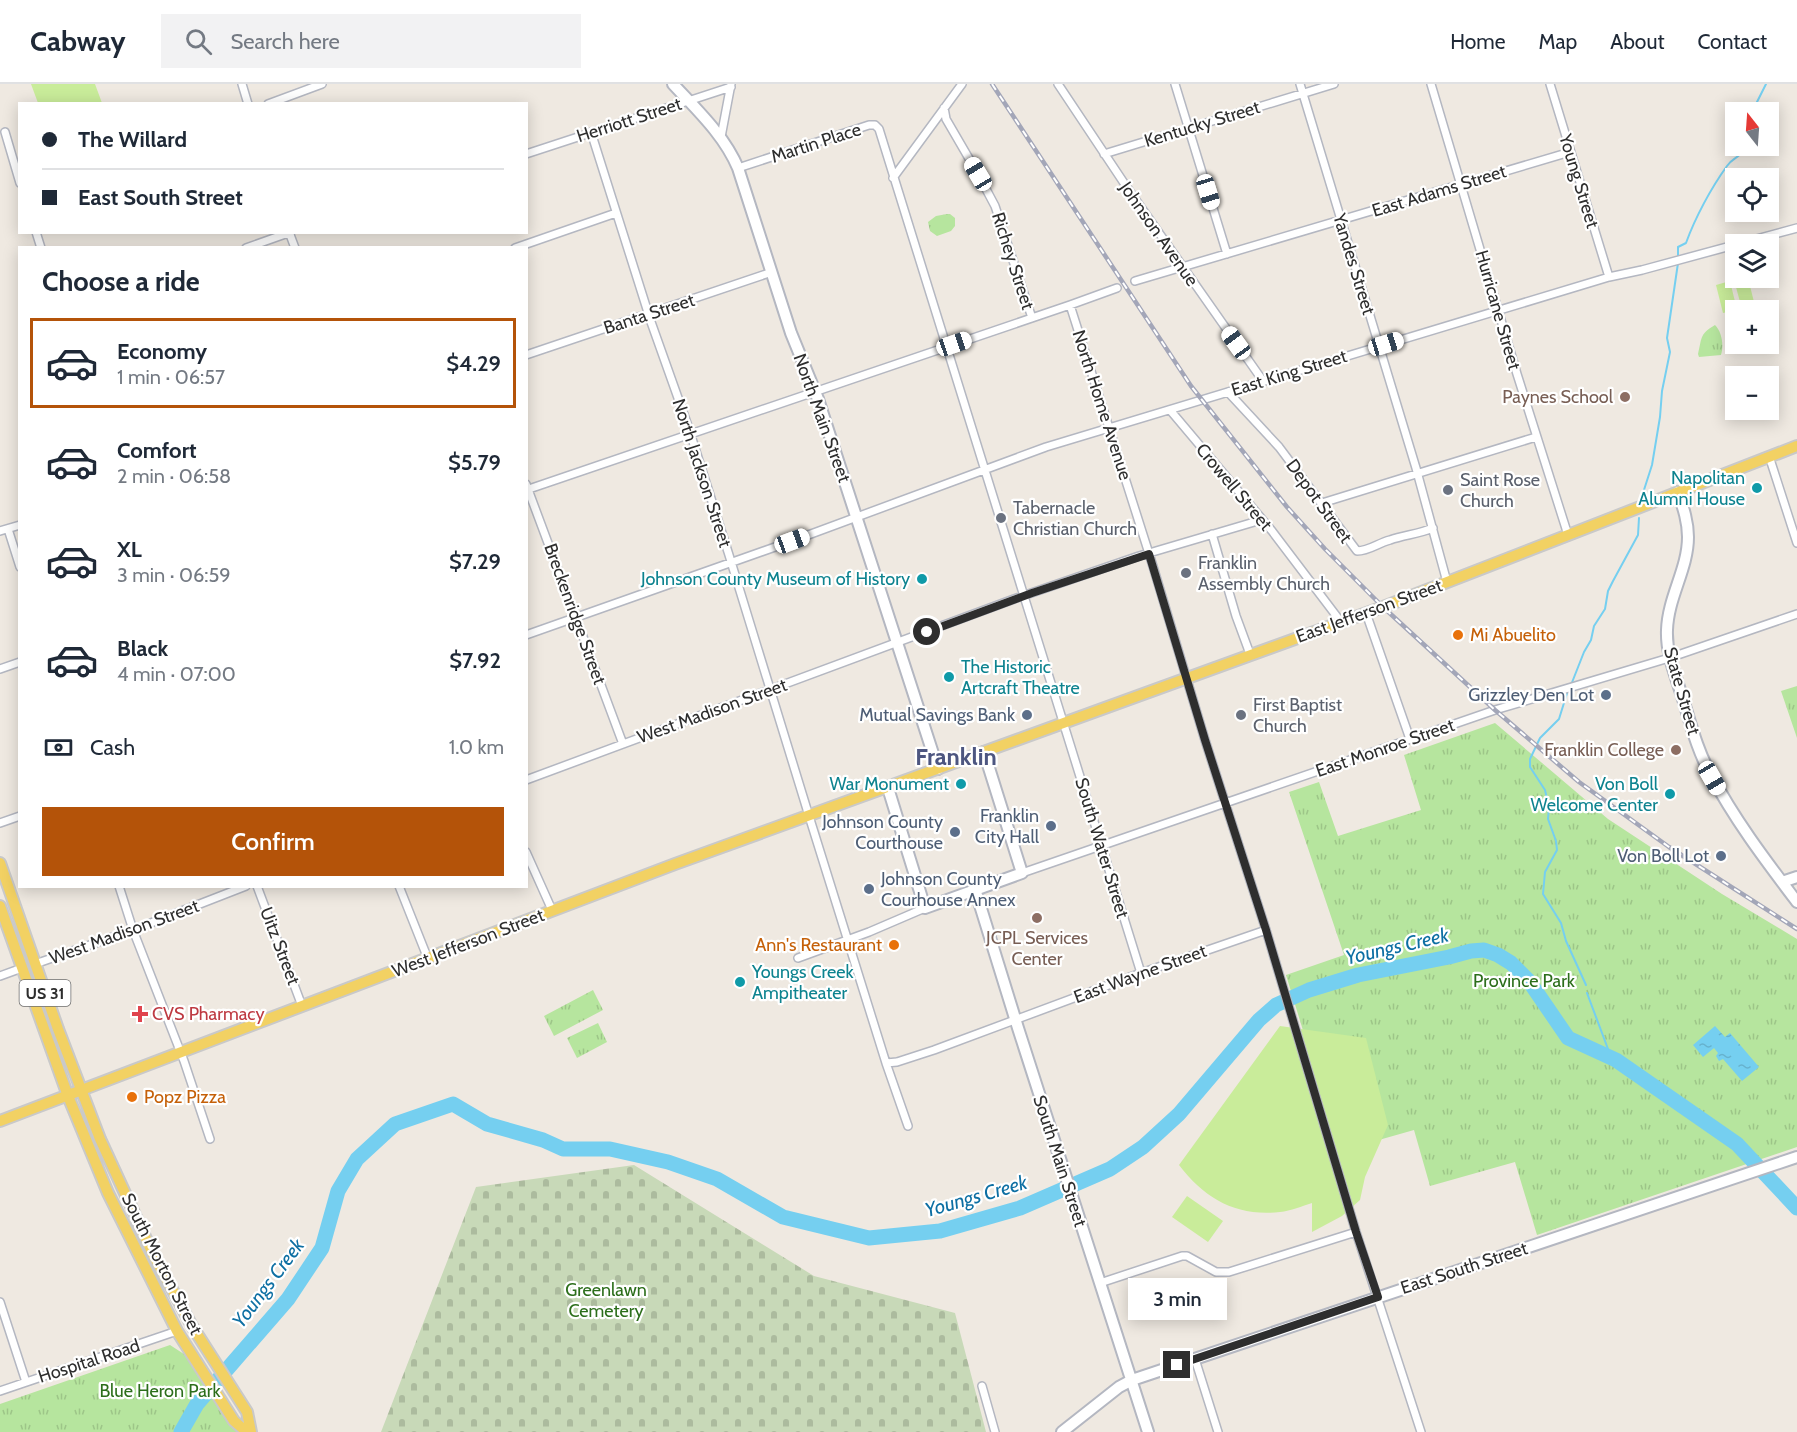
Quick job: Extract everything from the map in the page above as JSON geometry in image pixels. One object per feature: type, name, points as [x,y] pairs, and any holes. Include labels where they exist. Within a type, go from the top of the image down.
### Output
[{"type":"main road","name":"East Jefferson Street","points":[[938,769],[1366,613],[1797,446]]},
{"type":"main road","name":"West Jefferson Street","points":[[0,1121],[552,910],[938,769]]},
{"type":"main road","name":"US 31","points":[[0,863],[81,1091]]},
{"type":"main road","name":"US 31","points":[[0,906],[68,1096]]},
{"type":"main road","name":"South Morton Street","points":[[81,1091],[126,1198],[153,1254],[192,1326],[247,1412],[249,1432]]},
{"type":"main road","name":"South Morton Street","points":[[68,1096],[122,1221],[177,1331],[234,1420],[249,1432]]},
{"type":"main road","points":[[177,1331],[192,1326]]},
{"type":"street","points":[[242,84],[247,102]]},
{"type":"street","points":[[273,102],[322,84]]},
{"type":"street","name":"North Main Street","points":[[673,84],[721,137],[738,168],[791,333],[815,392],[857,517],[938,769]]},
{"type":"street","points":[[893,178],[962,84]]},
{"type":"street","name":"Johnson Avenue","points":[[1058,84],[1104,154],[1263,381]]},
{"type":"street","points":[[1175,84],[1227,254]]},
{"type":"street","name":"Yandes Street","points":[[1300,84],[1448,582]]},
{"type":"street","name":"Kentucky Street","points":[[1104,154],[1334,84]]},
{"type":"street","name":"Hurricane Street","points":[[1431,84],[1536,437],[1568,535]]},
{"type":"street","name":"Young Street","points":[[1550,84],[1609,277]]},
{"type":"street","points":[[721,137],[731,85]]},
{"type":"street","name":"Herriott Street","points":[[528,153],[731,85]]},
{"type":"street","name":"Richey Street","points":[[944,108],[946,119],[995,206],[1032,318]]},
{"type":"street","name":"Martin Place","points":[[738,168],[873,124],[879,129],[893,178]]},
{"type":"street","points":[[5,132],[18,176]]},
{"type":"street","name":"North Jackson Street","points":[[591,132],[648,314],[690,434],[808,816],[908,1126]]},
{"type":"street","name":"East Adams Street","points":[[1135,281],[1570,152]]},
{"type":"street","name":"South Water Street","points":[[893,178],[1141,973]]},
{"type":"street","points":[[521,246],[616,213]]},
{"type":"street","name":"East King Street","points":[[528,634],[731,563],[1046,447],[1609,277],[1797,228]]},
{"type":"street","points":[[252,246],[287,234]]},
{"type":"street","name":"Banta Street","points":[[528,354],[772,272]]},
{"type":"street","points":[[528,488],[1117,288]]},
{"type":"street","name":"North Home Avenue","points":[[1070,305],[1266,930],[1356,1232],[1421,1432]]},
{"type":"street","name":"Depot Street","points":[[1228,392],[1279,447],[1357,551],[1368,550],[1391,539],[1433,528]]},
{"type":"street","name":"Crowell Street","points":[[1170,410],[1272,531],[1341,622]]},
{"type":"street","points":[[1322,502],[1536,437]]},
{"type":"street","points":[[1769,456],[1797,543]]},
{"type":"street","name":"Breckenridge Street","points":[[528,491],[623,744]]},
{"type":"street","name":"State Street","points":[[1678,492],[1686,516],[1688,537],[1684,562],[1667,619],[1669,658],[1709,772],[1726,802],[1797,902]]},
{"type":"street","name":"West Madison Street","points":[[528,779],[1024,596],[1149,554],[1261,520]]},
{"type":"street","points":[[4,530],[18,562]]},
{"type":"street","points":[[1212,534],[1236,616],[1250,654]]},
{"type":"street","points":[[1366,613],[1410,739]]},
{"type":"street","name":"East Monroe Street","points":[[926,908],[1410,739],[1546,694],[1669,658],[1797,614]]},
{"type":"street","points":[[0,669],[18,663]]},
{"type":"street","points":[[984,752],[1022,873]]},
{"type":"street","points":[[798,958],[926,908],[888,788]]},
{"type":"street","points":[[0,823],[18,817]]},
{"type":"street","points":[[528,856],[552,910]]},
{"type":"street","points":[[1782,882],[1797,877]]},
{"type":"street","points":[[120,888],[210,1139]]},
{"type":"street","name":"West Madison Street","points":[[35,964],[133,930],[241,888]]},
{"type":"street","name":"Uitz Street","points":[[257,888],[302,1006]]},
{"type":"street","points":[[400,888],[428,959]]},
{"type":"street","name":"South Main Street","points":[[975,889],[1148,1432]]},
{"type":"street","name":"East Wayne Street","points":[[886,1063],[897,1062],[1266,930]]},
{"type":"street","points":[[0,976],[22,968]]},
{"type":"street","name":"East South Street","points":[[1062,1432],[1119,1387],[1132,1380],[1797,1157]]},
{"type":"street","points":[[1100,1283],[1182,1256],[1187,1256],[1216,1272],[1229,1272],[1356,1232]]},
{"type":"street","points":[[0,1302],[26,1382]]},
{"type":"street","name":"Hospital Road","points":[[0,1392],[177,1331]]},
{"type":"street","points":[[1195,1359],[1218,1432]]},
{"type":"street","points":[[982,1386],[995,1432]]},
{"type":"green space","points":[[31,84],[95,84],[102,102],[38,102]]},
{"type":"green space","points":[[950,214],[955,218],[955,226],[951,231],[937,236],[930,231],[928,222],[936,216]]},
{"type":"green space","points":[[1725,282],[1725,288],[1732,288],[1735,300],[1725,300],[1725,313],[1723,313],[1716,285]]},
{"type":"green space","points":[[1736,288],[1750,288],[1754,300],[1740,300]]},
{"type":"green space","points":[[1715,325],[1722,339],[1721,355],[1699,357],[1702,337]]},
{"type":"green space","points":[[1797,686],[1797,738],[1781,691]]},
{"type":"green space","name":"Province Park","points":[[1495,723],[1608,819],[1722,894],[1797,939],[1797,1147],[1537,1235],[1515,1162],[1430,1186],[1414,1130],[1340,1151],[1286,975],[1344,955],[1289,792],[1319,782],[1338,836],[1421,810],[1404,755]]},
{"type":"green space","points":[[593,990],[603,1010],[554,1036],[544,1016]]},
{"type":"green space","points":[[598,1023],[607,1042],[577,1058],[567,1038]]},
{"type":"green space","points":[[1280,1026],[1366,1038],[1388,1125],[1365,1177],[1360,1200],[1342,1216],[1312,1232],[1312,1203],[1280,1212],[1250,1212],[1236,1208],[1211,1196],[1179,1165]]},
{"type":"green space","name":"Greenlawn Cemetery","points":[[634,1165],[814,1276],[955,1313],[986,1432],[381,1432],[476,1187]]},
{"type":"green space","points":[[1187,1196],[1223,1221],[1208,1242],[1172,1217]]},
{"type":"green space","name":"Blue Heron Park","points":[[170,1345],[187,1356],[240,1432],[0,1432],[0,1404]]},
{"type":"water","points":[[1715,1026],[1725,1037],[1730,1033],[1759,1067],[1742,1081],[1723,1059],[1719,1061],[1716,1056],[1718,1053],[1714,1048],[1703,1057],[1693,1045]]},
{"type":"waterway","points":[[1757,102],[1766,84]]},
{"type":"waterway","points":[[1678,257],[1678,247],[1686,243],[1715,184],[1727,166],[1738,156]]},
{"type":"waterway","points":[[1643,493],[1652,465],[1670,352],[1667,338],[1678,263]]},
{"type":"waterway","points":[[1571,685],[1591,640],[1594,626],[1605,609],[1608,591],[1638,535],[1639,518]]},
{"type":"waterway","points":[[1568,690],[1559,719],[1540,738],[1530,759],[1530,767],[1545,790],[1549,807],[1548,819],[1557,850],[1545,872],[1543,894],[1561,923],[1566,941],[1586,985]]},
{"type":"waterway","name":"Youngs Creek","points":[[181,1432],[197,1404],[288,1299],[322,1248],[338,1191],[357,1159],[395,1124],[453,1104],[487,1124],[543,1140],[563,1149],[610,1149],[668,1162],[717,1179],[783,1217],[869,1238],[940,1231],[1020,1208],[1110,1169],[1143,1147],[1179,1114],[1259,1020],[1276,1005],[1309,990],[1358,975],[1471,951],[1484,950],[1511,963],[1529,981],[1568,1038],[1616,1060],[1737,1144],[1797,1208]]},
{"type":"waterway","points":[[1587,993],[1608,1049],[1616,1060]]},
{"type":"railway","points":[[992,84],[1191,386],[1287,507],[1325,549],[1383,607],[1495,710],[1579,782],[1669,847],[1797,929]]},
{"type":"place","name":"Paynes School","points":[[1625,397]]},
{"type":"place","name":"Napolitan Alumni House","points":[[1757,488]]},
{"type":"place","name":"Saint Rose Church","points":[[1448,490]]},
{"type":"place","name":"Tabernacle Christian Church","points":[[1001,518]]},
{"type":"place","name":"Franklin Assembly Church","points":[[1186,573]]},
{"type":"place","name":"Johnson County Museum of History","points":[[922,579]]},
{"type":"place","name":"Mi Abuelito","points":[[1458,635]]},
{"type":"place","name":"The Historic Artcraft Theatre","points":[[949,677]]},
{"type":"place","name":"Grizzley Den Lot","points":[[1606,695]]},
{"type":"place","name":"Mutual Savings Bank","points":[[1027,715]]},
{"type":"place","name":"First Baptist Church","points":[[1241,715]]},
{"type":"place","name":"Franklin College","points":[[1676,750]]},
{"type":"place","name":"War Monument","points":[[961,784]]},
{"type":"place","name":"Von Boll Welcome Center","points":[[1670,794]]},
{"type":"place","name":"Franklin City Hall","points":[[1051,826]]},
{"type":"place","name":"Johnson County Courthouse","points":[[955,832]]},
{"type":"place","name":"Von Boll Lot","points":[[1721,856]]},
{"type":"place","name":"Johnson County Courhouse Annex","points":[[869,889]]},
{"type":"place","name":"JCPL Services Center","points":[[1037,918]]},
{"type":"place","name":"Ann's Restaurant","points":[[894,945]]},
{"type":"place","name":"Youngs Creek Ampitheater","points":[[740,982]]},
{"type":"place","name":"CVS Pharmacy","points":[[140,1014]]},
{"type":"place","name":"Popz Pizza","points":[[132,1097]]},
{"type":"district","name":"Franklin","points":[[956,757]]},
{"type":"route","points":[[927,632],[1032,593],[1149,554],[1266,930],[1356,1232],[1378,1297],[1177,1365]]}]
